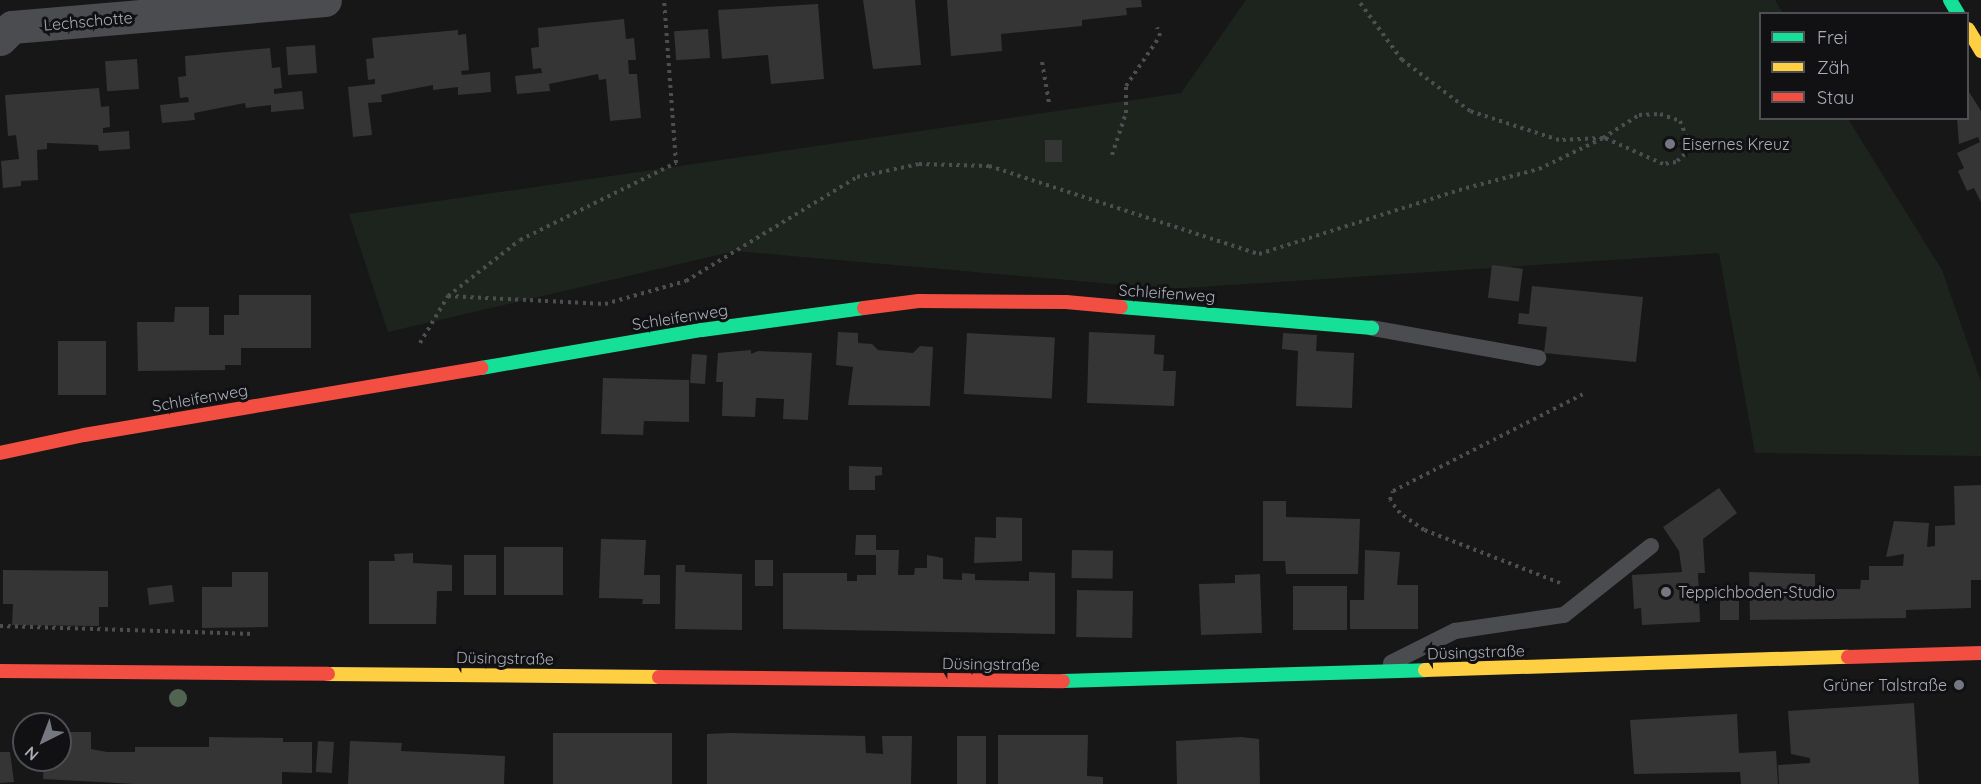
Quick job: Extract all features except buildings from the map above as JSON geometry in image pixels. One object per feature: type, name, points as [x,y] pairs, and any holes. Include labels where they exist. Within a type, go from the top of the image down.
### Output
[{"type":"main road","points":[[1969,31],[1981,51]]},
{"type":"main road","name":"Schleifenweg","points":[[0,453],[398,381],[702,330],[919,301],[1066,302],[1372,328]]},
{"type":"main road","name":"Düsingstraße","points":[[0,671],[1057,681],[1981,653]]},
{"type":"street","name":"Lechschotte","points":[[4,29],[325,0]]},
{"type":"lane","points":[[1372,328],[1538,358]]},
{"type":"lane","points":[[1374,671],[1455,631],[1564,615],[1651,546]]},
{"type":"path","points":[[398,381],[448,296],[520,240],[676,162],[664,0]]},
{"type":"path","points":[[448,296],[605,304],[656,290],[686,281],[858,177],[919,164],[989,166],[1259,254],[1459,190],[1539,169],[1604,138],[1639,115],[1660,114],[1680,121],[1686,136],[1685,154],[1676,162],[1663,164],[1604,138],[1559,140],[1470,111],[1402,60],[1358,0]]},
{"type":"path","points":[[1112,155],[1126,113],[1126,86],[1160,36],[1156,27]]},
{"type":"path","points":[[1042,62],[1050,103]]},
{"type":"path","points":[[1583,394],[1393,491],[1390,500],[1400,513],[1424,530],[1589,595]]},
{"type":"path","points":[[0,626],[255,634]]},
{"type":"shaded area","points":[[1246,0],[1775,0],[1782,12],[1759,12],[1759,120],[1849,120],[1942,270],[1981,382],[1981,456],[1755,453],[1719,253],[1170,289],[735,251],[388,332],[349,214],[1181,93]]},
{"type":"traffic: fast","points":[[1950,0],[1957,12]]},
{"type":"traffic: fast","points":[[1121,307],[1372,328]]},
{"type":"traffic: fast","points":[[481,368],[702,330],[864,308]]},
{"type":"traffic: fast","points":[[1063,681],[1425,670]]},
{"type":"traffic: slow","points":[[1969,31],[1981,51]]},
{"type":"traffic: slow","points":[[1425,670],[1848,657]]},
{"type":"traffic: slow","points":[[328,674],[659,677]]},
{"type":"traffic: jam","points":[[864,308],[919,301],[1066,302],[1121,307]]},
{"type":"traffic: jam","points":[[0,453],[84,435],[481,368]]},
{"type":"traffic: jam","points":[[1848,657],[1981,653]]},
{"type":"traffic: jam","points":[[0,671],[328,674]]},
{"type":"traffic: jam","points":[[659,677],[1063,681]]},
{"type":"place","name":"Eisernes Kreuz","points":[[1670,144]]},
{"type":"place","name":"Teppichboden-Studio","points":[[1666,592]]},
{"type":"place","name":"Grüner Talstraße","points":[[1959,685]]}]
